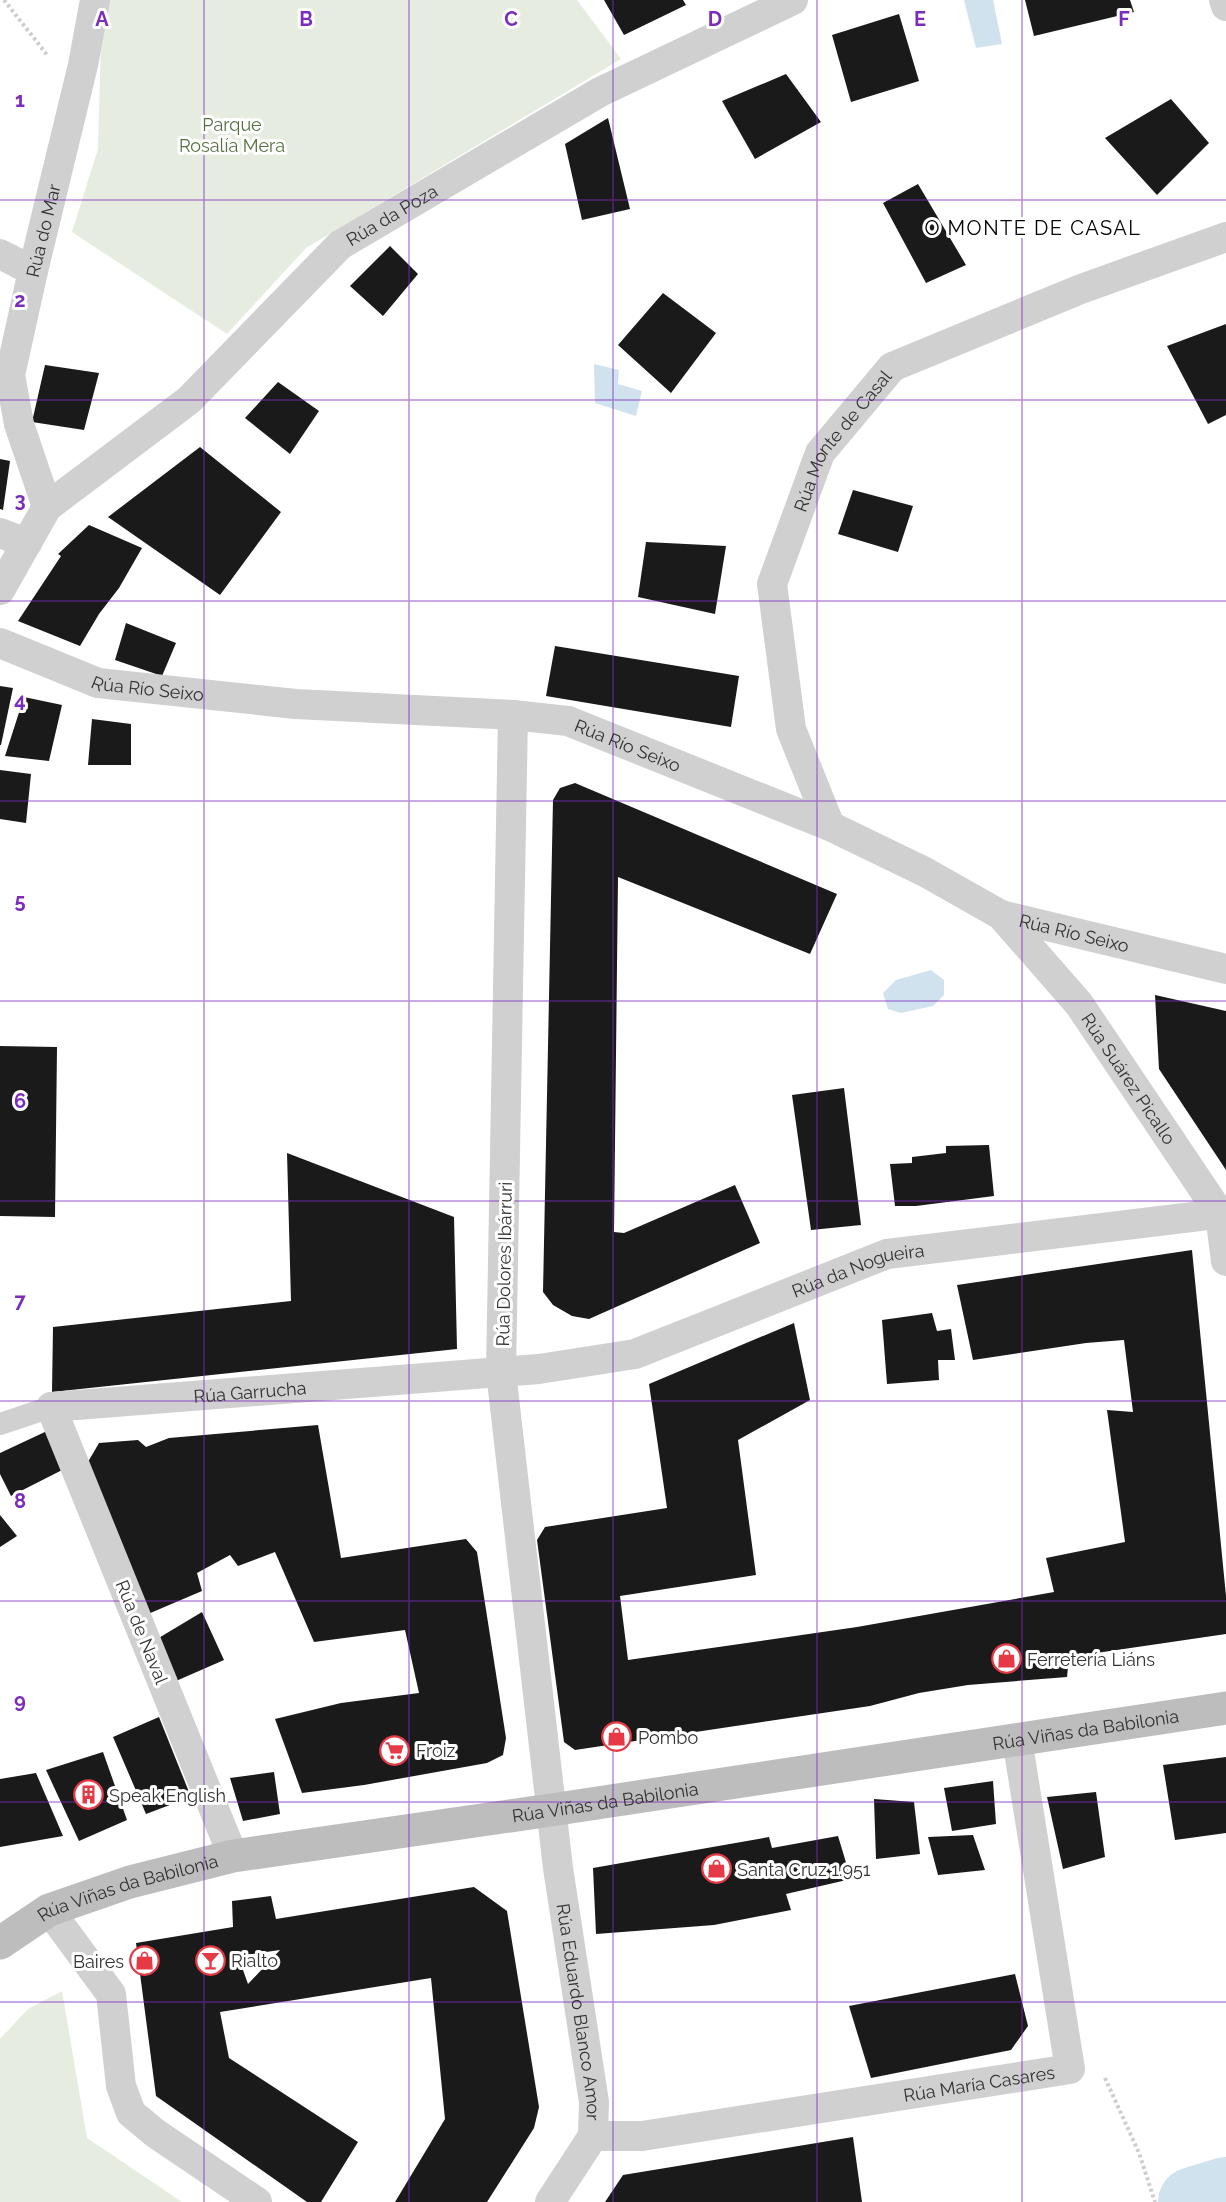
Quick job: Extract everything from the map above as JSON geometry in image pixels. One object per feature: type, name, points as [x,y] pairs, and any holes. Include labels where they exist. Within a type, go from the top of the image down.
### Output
[{"type":"main road","name":"Rúa Viñas da Babilonia","points":[[0,1943],[49,1910],[130,1882],[233,1856],[1226,1708]]},
{"type":"street","name":"Rúa do Mar","points":[[47,507],[19,424],[10,375],[76,92],[95,0]]},
{"type":"street","name":"Rúa da Poza","points":[[47,507],[189,400],[340,245],[600,92],[793,0]]},
{"type":"street","points":[[1224,0],[1226,6]]},
{"type":"street","name":"Rúa Monte de Casal","points":[[830,826],[791,729],[772,584],[820,453],[892,367],[1081,289],[1226,237]]},
{"type":"street","points":[[0,254],[33,271]]},
{"type":"street","points":[[0,590],[14,538],[47,507]]},
{"type":"street","name":"Rúa Río Seixo","points":[[0,643],[98,683],[296,704],[513,715],[568,721],[830,826],[925,872],[1001,915],[1226,969]]},
{"type":"street","name":"Rúa Dolores Ibárruri","points":[[513,715],[501,1372],[551,1810]]},
{"type":"street","name":"Rúa Suárez Picallo","points":[[1001,915],[1079,1004],[1223,1214],[1226,1261]]},
{"type":"street","name":"Rúa da Nogueira","points":[[501,1372],[539,1369],[635,1354],[886,1254],[1223,1214]]},
{"type":"street","name":"Rúa Garrucha","points":[[0,1424],[51,1407],[501,1372]]},
{"type":"street","name":"Rúa de Naval","points":[[51,1407],[233,1856]]},
{"type":"street","name":"Rúa María Casares","points":[[593,2136],[642,2136],[1070,2069],[1017,1739]]},
{"type":"street","name":"Rúa Eduardo Blanco Amor","points":[[550,2202],[593,2136],[594,2102],[551,1810]]},
{"type":"street","points":[[49,1910],[111,1994],[121,2086],[130,2113],[155,2133],[257,2202]]},
{"type":"path","points":[[4,0],[76,92]]},
{"type":"path","points":[[1070,2069],[1102,2073],[1139,2153],[1155,2202]]},
{"type":"green space","name":"Parque Rosalía Mera","points":[[110,0],[577,0],[621,59],[306,248],[227,334],[72,232],[98,149],[101,39]]},
{"type":"green space","points":[[62,1991],[87,2138],[182,2202],[0,2202],[0,2039],[28,2009]]},
{"type":"water","points":[[964,0],[993,0],[1002,44],[976,48]]},
{"type":"water","points":[[594,364],[619,370],[618,384],[642,391],[636,416],[595,403]]},
{"type":"water","points":[[931,970],[944,980],[944,995],[933,1006],[901,1013],[888,1009],[883,993],[896,980]]},
{"type":"building","points":[[604,0],[683,0],[686,5],[624,35]]},
{"type":"building","points":[[1025,0],[1130,0],[1134,12],[1034,36]]},
{"type":"building","points":[[899,14],[919,81],[851,102],[832,35]]},
{"type":"building","points":[[786,74],[821,122],[755,159],[722,101]]},
{"type":"building","points":[[1171,99],[1209,143],[1157,195],[1105,138]]},
{"type":"building","points":[[608,118],[630,209],[582,220],[565,144]]},
{"type":"building","points":[[918,184],[966,265],[926,283],[883,203]]},
{"type":"building","points":[[390,246],[418,274],[383,316],[350,286]]},
{"type":"building","points":[[663,293],[716,333],[671,393],[618,345]]},
{"type":"building","points":[[1226,324],[1226,415],[1208,424],[1167,346]]},
{"type":"building","points":[[45,365],[99,373],[84,430],[32,422]]},
{"type":"building","points":[[278,382],[319,411],[290,454],[245,418]]},
{"type":"building","points":[[200,447],[281,512],[220,595],[108,517]]},
{"type":"building","points":[[0,459],[10,461],[3,510],[0,509]]},
{"type":"building","points":[[853,490],[913,506],[898,552],[838,534]]},
{"type":"building","points":[[89,525],[142,548],[119,588],[99,614],[80,646],[18,621],[61,556],[58,554]]},
{"type":"building","points":[[646,542],[726,546],[715,614],[638,597]]},
{"type":"building","points":[[126,623],[176,643],[162,676],[115,660]]},
{"type":"building","points":[[555,646],[739,676],[731,727],[546,696]]},
{"type":"building","points":[[0,686],[13,688],[1,745],[0,745]]},
{"type":"building","points":[[24,697],[62,705],[49,761],[5,756]]},
{"type":"building","points":[[92,719],[131,724],[131,765],[88,765]]},
{"type":"building","points":[[0,770],[31,774],[26,823],[0,819]]},
{"type":"building","points":[[575,783],[837,894],[810,954],[618,877],[614,1232],[624,1233],[735,1185],[760,1243],[589,1319],[572,1316],[553,1305],[543,1292],[553,800],[560,788]]},
{"type":"building","points":[[1155,995],[1226,1011],[1226,1170],[1159,1069]]},
{"type":"building","points":[[0,1046],[57,1047],[55,1217],[0,1216]]},
{"type":"building","points":[[844,1088],[861,1225],[811,1230],[792,1095]]},
{"type":"building","points":[[989,1145],[994,1196],[916,1206],[895,1206],[890,1164],[912,1163],[912,1157],[946,1153],[946,1146]]},
{"type":"building","points":[[287,1153],[454,1217],[457,1349],[52,1392],[53,1327],[291,1301]]},
{"type":"building","points":[[1192,1250],[1226,1596],[1226,1634],[1069,1657],[1067,1677],[968,1685],[919,1693],[870,1706],[575,1750],[564,1742],[537,1540],[545,1527],[667,1508],[649,1384],[794,1323],[810,1400],[738,1440],[756,1575],[620,1596],[628,1660],[857,1627],[1054,1592],[1046,1558],[1125,1542],[1107,1410],[1133,1412],[1124,1340],[1086,1343],[973,1360],[957,1285]]},
{"type":"building","points":[[932,1313],[937,1331],[951,1329],[955,1360],[938,1360],[939,1380],[887,1384],[882,1320]]},
{"type":"building","points":[[318,1425],[341,1558],[466,1539],[477,1552],[506,1738],[503,1755],[487,1763],[364,1785],[302,1793],[275,1719],[341,1703],[419,1693],[405,1630],[314,1642],[275,1552],[238,1566],[230,1555],[197,1573],[202,1591],[148,1614],[85,1467],[99,1443],[138,1440],[146,1447],[169,1438]]},
{"type":"building","points":[[47,1431],[68,1467],[11,1496],[0,1474],[0,1453]]},
{"type":"building","points":[[0,1515],[17,1536],[0,1547]]},
{"type":"building","points":[[202,1612],[224,1660],[176,1681],[157,1639]]},
{"type":"building","points":[[159,1717],[191,1797],[146,1814],[113,1737]]},
{"type":"building","name":"Speak English","points":[[103,1752],[127,1820],[79,1841],[46,1770]]},
{"type":"building","points":[[1226,1757],[1226,1833],[1175,1840],[1163,1765]]},
{"type":"building","points":[[274,1772],[280,1814],[243,1821],[230,1778]]},
{"type":"building","points":[[36,1773],[63,1836],[0,1847],[0,1779]]},
{"type":"building","points":[[993,1781],[996,1824],[952,1831],[944,1788]]},
{"type":"building","points":[[1096,1792],[1105,1857],[1063,1869],[1047,1797]]},
{"type":"building","points":[[874,1799],[914,1802],[920,1854],[876,1859]]},
{"type":"building","points":[[973,1835],[985,1870],[938,1875],[928,1837]]},
{"type":"building","points":[[838,1836],[851,1879],[786,1894],[791,1910],[714,1925],[596,1934],[593,1868],[769,1837],[772,1848]]},
{"type":"building","points":[[474,1887],[507,1911],[539,2107],[534,2128],[487,2202],[395,2202],[445,2119],[431,1978],[220,2012],[229,2058],[358,2142],[321,2202],[307,2202],[156,2096],[136,1943],[233,1927],[232,1901],[271,1896],[276,1919]],"holes":[[[280,1950],[248,1984],[238,1956]]]},
{"type":"building","points":[[1015,1974],[1028,2026],[1011,2050],[871,2078],[849,2006]]},
{"type":"building","points":[[853,2137],[862,2202],[605,2202],[623,2175]]},
{"type":"waterway","points":[[1193,2202],[1226,2192]]},
{"type":"place","name":"Ferretería Liáns","points":[[1006,1659]]},
{"type":"place","name":"Pombo","points":[[617,1737]]},
{"type":"place","name":"Froiz","points":[[395,1750]]},
{"type":"place","name":"Speak English","points":[[88,1795]]},
{"type":"place","name":"Santa Cruz 1.951","points":[[716,1869]]},
{"type":"place","name":"Rialto","points":[[210,1960]]},
{"type":"place","name":"Baires","points":[[145,1961]]},
{"type":"district","name":"O MONTE DE CASAL","points":[[1033,228]]}]
